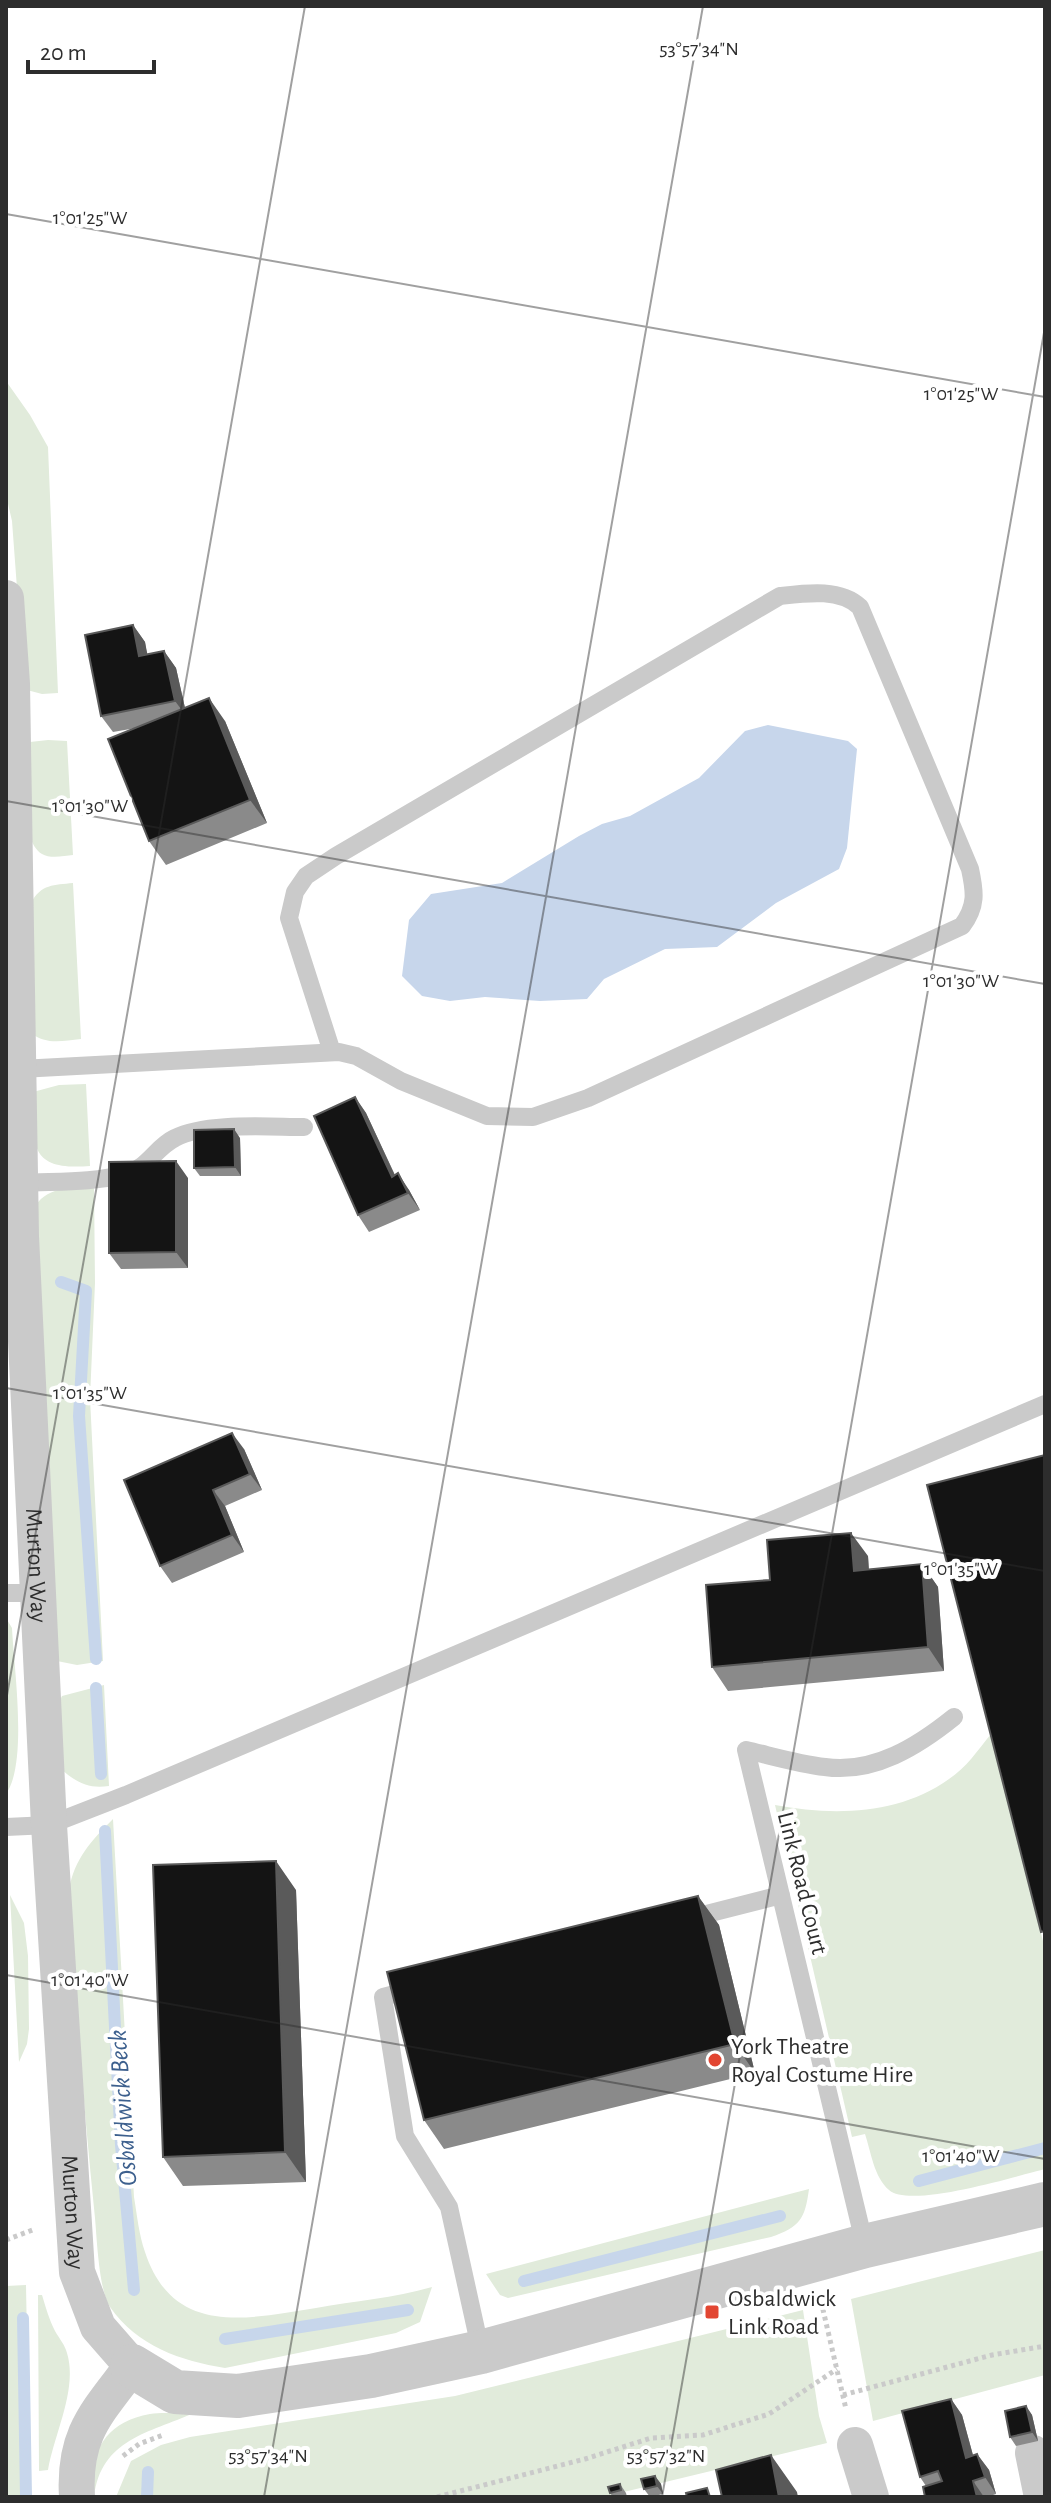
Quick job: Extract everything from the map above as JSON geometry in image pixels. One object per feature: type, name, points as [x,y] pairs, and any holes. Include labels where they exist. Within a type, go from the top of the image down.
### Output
[{"type":"street","name":"Murton Way","points":[[6,598],[12,684],[20,1069],[22,1593],[49,1825],[77,2272],[98,2327],[132,2366]]},
{"type":"street","points":[[77,2497],[77,2463],[83,2436],[132,2366],[175,2392],[238,2396],[371,2376],[481,2352],[865,2246],[1045,2204]]},
{"type":"street","points":[[855,2445],[871,2497]]},
{"type":"street","points":[[1033,2453],[1042,2497]]},
{"type":"lane","points":[[20,1069],[332,1052],[356,1056],[401,1081],[487,1116],[533,1117],[588,1098],[962,926],[973,912],[976,894],[970,869],[860,607],[850,597],[814,593],[780,596],[306,876],[295,892],[289,918],[332,1052]]},
{"type":"lane","points":[[21,1183],[128,1173],[141,1168],[174,1138],[190,1133],[234,1127],[304,1127]]},
{"type":"lane","points":[[6,1827],[49,1825],[126,1795],[1045,1404]]},
{"type":"lane","name":"Link Road Court","points":[[865,2246],[746,1750],[827,1768],[859,1766],[889,1758],[925,1740],[954,1717]]},
{"type":"lane","points":[[667,1924],[781,1895]]},
{"type":"lane","points":[[427,1986],[383,1997],[405,2136],[449,2207],[481,2352]]},
{"type":"path","points":[[437,2497],[585,2459],[651,2438],[703,2435],[769,2414],[837,2369],[812,2262]]},
{"type":"path","points":[[843,2395],[992,2355],[1045,2346]]},
{"type":"green space","points":[[6,381],[48,447],[58,693],[42,694],[27,690],[12,521],[6,495]]},
{"type":"green space","points":[[67,741],[73,855],[45,856],[34,846],[29,834],[26,802],[30,742]]},
{"type":"green space","points":[[73,883],[81,1039],[48,1041],[31,1033],[31,903],[44,889]]},
{"type":"green space","points":[[86,1084],[90,1166],[54,1164],[38,1150],[33,1126],[33,1092],[59,1085]]},
{"type":"green space","points":[[94,1186],[95,1283],[90,1398],[103,1661],[77,1665],[57,1661],[33,1210],[51,1192]]},
{"type":"green space","points":[[6,1618],[12,1628],[18,1739],[13,1780],[6,1794]]},
{"type":"green space","points":[[104,1685],[109,1786],[95,1787],[78,1781],[61,1769],[56,1708],[62,1696]]},
{"type":"green space","points":[[991,1734],[1045,1949],[1045,2169],[940,2194],[901,2195],[884,2185],[865,2134],[852,2137],[775,1805],[842,1811],[865,1810],[909,1800],[955,1775]]},
{"type":"green space","points":[[113,1819],[134,2197],[145,2252],[158,2279],[174,2298],[193,2310],[239,2318],[374,2299],[432,2287],[420,2322],[396,2333],[225,2368],[161,2350],[133,2332],[110,2307],[103,2289],[98,2251],[68,1900],[71,1879],[80,1859]]},
{"type":"green space","points":[[10,1895],[24,1923],[28,1956],[29,2029],[27,2044],[19,2062]]},
{"type":"green space","points":[[809,2189],[803,2215],[789,2230],[771,2237],[508,2298],[500,2295],[486,2274]]},
{"type":"green space","points":[[1045,2250],[1045,2375],[873,2421],[851,2299]]},
{"type":"green space","points":[[26,2285],[30,2497],[6,2497],[6,2286]]},
{"type":"green space","points":[[38,2295],[42,2295],[53,2327],[66,2350],[70,2367],[64,2412],[48,2470],[39,2471]]},
{"type":"green space","points":[[803,2310],[819,2416],[827,2443],[603,2497],[116,2497],[131,2461],[161,2445],[190,2437],[455,2396]]},
{"type":"green space","points":[[194,2413],[144,2433],[117,2450],[98,2478],[94,2497],[97,2454],[110,2432],[134,2418],[150,2414]]},
{"type":"water","points":[[768,725],[848,741],[857,749],[847,848],[839,869],[776,903],[717,947],[665,949],[604,979],[587,999],[540,1001],[485,997],[450,1001],[422,996],[402,976],[409,920],[431,894],[502,883],[579,836],[602,824],[630,816],[699,778],[745,731]]},
{"type":"building","points":[[133,625],[139,656],[164,651],[175,701],[101,716],[85,635]]},
{"type":"building","points":[[209,698],[250,800],[149,841],[108,739]]},
{"type":"building","points":[[355,1097],[392,1177],[398,1173],[408,1193],[358,1215],[314,1116]]},
{"type":"building","points":[[234,1129],[235,1167],[194,1168],[194,1130]]},
{"type":"building","points":[[176,1161],[176,1252],[109,1253],[109,1162]]},
{"type":"building","points":[[232,1433],[250,1474],[213,1490],[232,1535],[160,1566],[124,1480]]},
{"type":"building","points":[[1045,1455],[1045,1931],[1041,1932],[927,1485]]},
{"type":"building","points":[[851,1533],[854,1571],[922,1564],[928,1647],[712,1667],[706,1585],[770,1580],[767,1540]]},
{"type":"building","points":[[276,1861],[285,2152],[163,2157],[153,1865]]},
{"type":"building","points":[[698,1896],[735,2044],[424,2120],[387,1972]]},
{"type":"building","points":[[951,2399],[966,2458],[977,2454],[985,2477],[973,2481],[977,2497],[925,2497],[923,2487],[942,2481],[938,2471],[920,2477],[902,2411]]},
{"type":"building","points":[[1026,2406],[1032,2432],[1010,2437],[1005,2411]]},
{"type":"building","points":[[771,2455],[779,2497],[722,2497],[716,2470]]},
{"type":"building","points":[[655,2476],[657,2486],[644,2489],[641,2479]]},
{"type":"building","points":[[620,2484],[621,2490],[610,2493],[608,2487]]},
{"type":"building","points":[[707,2488],[710,2497],[687,2497],[686,2493]]},
{"type":"waterway","name":"Osbaldwick Beck","points":[[61,1282],[86,1291],[79,1416],[96,1659]]},
{"type":"waterway","name":"Osbaldwick Beck","points":[[96,1688],[101,1774]]},
{"type":"waterway","name":"Osbaldwick Beck","points":[[105,1831],[121,2145],[134,2290]]},
{"type":"waterway","points":[[919,2181],[1045,2148]]},
{"type":"waterway","points":[[524,2281],[780,2216]]},
{"type":"waterway","points":[[225,2339],[408,2310]]},
{"type":"waterway","points":[[23,2318],[26,2497]]},
{"type":"waterway","name":"Osbaldwick Beck","points":[[147,2497],[148,2472]]},
{"type":"place","name":"York Theatre Royal Costume Hire","points":[[715,2060]]},
{"type":"place","name":"Osbaldwick Link Road","points":[[712,2312]]}]
